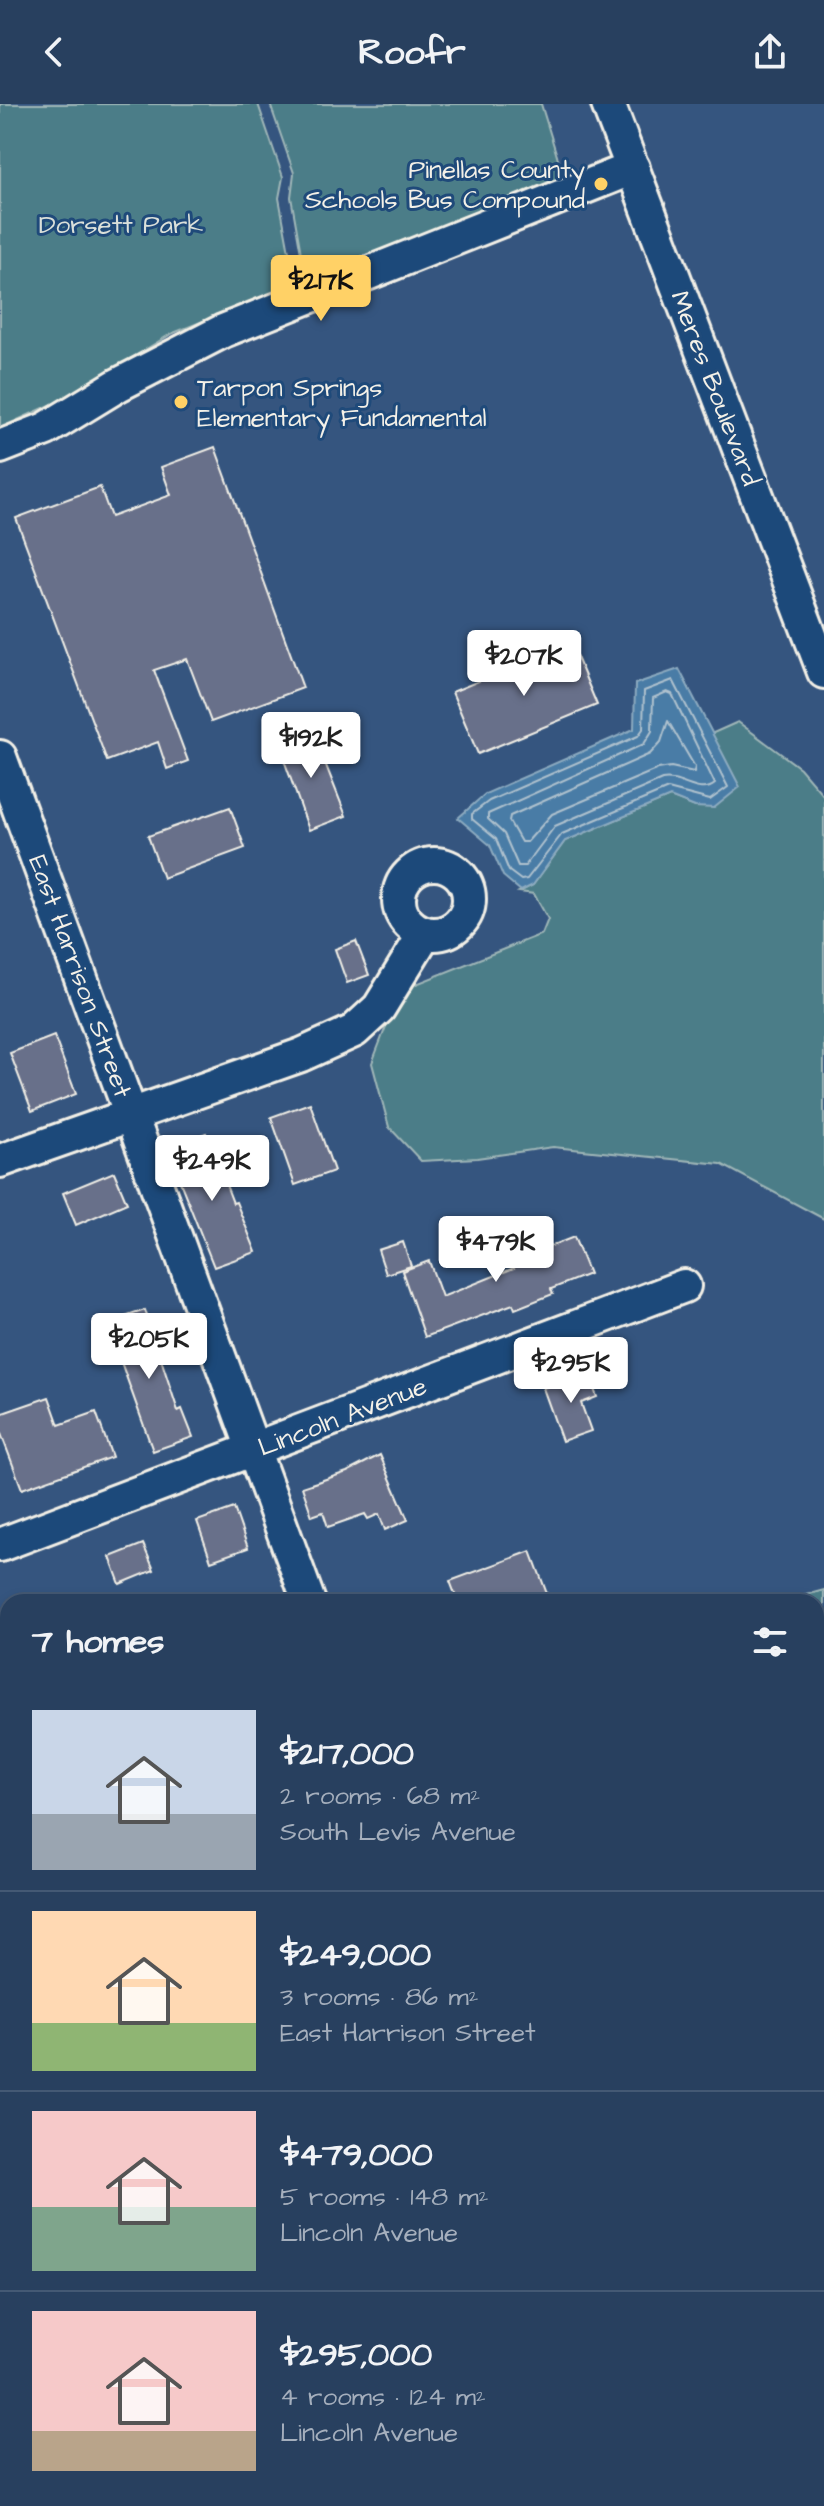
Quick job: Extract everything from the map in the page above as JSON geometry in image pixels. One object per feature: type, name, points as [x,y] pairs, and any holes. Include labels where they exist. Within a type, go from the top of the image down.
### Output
[{"type":"street","name":"Meres Boulevard","points":[[608,104],[824,672]]},
{"type":"street","points":[[0,447],[46,429],[118,385],[223,331],[633,168]]},
{"type":"street","name":"East Harrison Street","points":[[0,757],[306,1594]]},
{"type":"street","points":[[0,1161],[301,1055],[354,1031],[379,1008],[425,933]]},
{"type":"street","name":"Lincoln Avenue","points":[[0,1545],[684,1286]]},
{"type":"green space","name":"Dorsett Park","points":[[0,104],[258,104],[283,177],[279,198],[295,284],[171,334],[68,397],[0,428]]},
{"type":"green space","points":[[270,104],[541,104],[565,182],[306,282],[291,197],[294,173]]},
{"type":"green space","points":[[738,722],[800,768],[824,796],[824,1219],[721,1164],[553,1147],[477,1158],[421,1161],[389,1127],[372,1063],[392,1011],[406,988],[542,934],[548,919],[534,894],[519,892],[533,885],[565,841],[670,797],[695,807],[739,787],[711,734]]},
{"type":"water","points":[[679,669],[740,787],[714,808],[695,807],[670,797],[565,841],[533,885],[521,891],[503,876],[490,845],[458,818],[485,794],[634,729],[635,684]]},
{"type":"building","points":[[215,447],[303,688],[211,722],[187,659],[154,670],[188,761],[167,769],[158,742],[107,761],[16,518],[100,487],[111,517],[171,495],[161,467]]},
{"type":"building","points":[[571,643],[597,705],[478,754],[452,692]]},
{"type":"building","points":[[312,730],[346,816],[309,830],[278,743]]},
{"type":"building","points":[[230,807],[245,848],[163,878],[148,836]]},
{"type":"building","points":[[356,941],[369,975],[347,983],[335,949]]},
{"type":"building","points":[[54,1036],[76,1094],[32,1111],[10,1053]]},
{"type":"building","points":[[310,1103],[334,1171],[295,1185],[271,1117]]},
{"type":"building","points":[[206,1133],[256,1252],[214,1267],[173,1164],[184,1159],[178,1143]]},
{"type":"building","points":[[114,1172],[127,1203],[76,1225],[63,1193]]},
{"type":"building","points":[[527,1229],[536,1252],[574,1237],[589,1274],[551,1289],[553,1294],[515,1309],[513,1304],[425,1337],[402,1271],[429,1261],[442,1297],[514,1268],[502,1238]]},
{"type":"building","points":[[403,1242],[411,1266],[386,1274],[378,1250]]},
{"type":"building","points":[[145,1310],[178,1411],[182,1409],[193,1437],[153,1451],[107,1323]]},
{"type":"building","points":[[587,1371],[597,1397],[581,1403],[591,1431],[562,1441],[543,1388]]},
{"type":"building","points":[[49,1397],[59,1425],[96,1412],[112,1457],[22,1489],[0,1431],[0,1414]]},
{"type":"building","points":[[380,1455],[408,1520],[385,1530],[379,1514],[368,1519],[365,1514],[328,1527],[323,1512],[312,1516],[302,1487],[347,1472]]},
{"type":"building","points":[[234,1508],[248,1548],[211,1561],[197,1521]]},
{"type":"building","points":[[143,1544],[154,1570],[120,1584],[110,1557]]},
{"type":"building","points":[[531,1551],[547,1594],[455,1594],[450,1581]]},
{"type":"place","name":"Pinellas County Schools Bus Compound","points":[[601,184]]},
{"type":"place","name":"Tarpon Springs Elementary Fundamental","points":[[181,402]]}]
